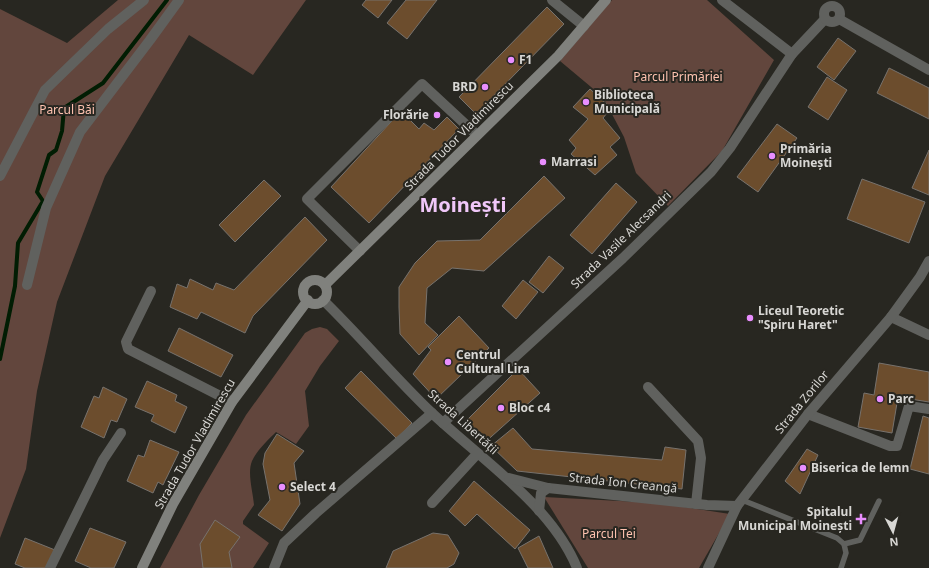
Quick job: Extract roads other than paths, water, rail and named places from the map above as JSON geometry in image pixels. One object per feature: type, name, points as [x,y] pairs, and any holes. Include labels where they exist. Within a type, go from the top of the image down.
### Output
[{"type":"street","points":[[0,176],[45,90],[108,29],[144,0]]},
{"type":"street","points":[[27,285],[46,208],[80,132],[179,0]]},
{"type":"street","points":[[552,0],[584,26]]},
{"type":"street","name":"Strada Tudor Vladimirescu","points":[[325,285],[558,56],[606,0]]},
{"type":"street","points":[[722,0],[792,54]]},
{"type":"street","name":"Strada Vasile Alecsandri","points":[[443,423],[622,258],[711,172],[730,148],[792,54],[826,19],[824,14],[826,9],[839,4],[839,19]]},
{"type":"street","points":[[826,19],[832,22],[839,19],[929,70]]},
{"type":"street","points":[[360,251],[307,199],[422,84],[478,135]]},
{"type":"street","name":"Strada Zorilor","points":[[708,568],[740,503],[808,414],[891,317],[920,277],[929,261]]},
{"type":"street","points":[[317,280],[325,285],[326,295],[323,300],[316,303],[308,300],[304,294],[306,284],[317,280]]},
{"type":"street","points":[[151,292],[126,342],[128,349],[232,402]]},
{"type":"street","name":"Strada Tudor Vladimirescu","points":[[142,568],[173,504],[232,402],[308,300]]},
{"type":"street","name":"Strada Libertății","points":[[323,300],[432,413],[477,454],[507,477],[567,546],[577,568]]},
{"type":"street","points":[[891,317],[929,335]]},
{"type":"street","points":[[648,387],[698,441],[701,458],[696,504]]},
{"type":"street","points":[[808,414],[890,446],[897,446],[909,406],[929,409]]},
{"type":"street","points":[[274,568],[284,543],[316,513],[432,413]]},
{"type":"street","points":[[50,568],[103,460],[121,433]]},
{"type":"street","points":[[432,503],[477,454]]},
{"type":"street","name":"Strada Ion Creangă","points":[[507,477],[532,485],[548,488],[696,504],[740,503]]},
{"type":"street","points":[[539,512],[541,493],[548,488]]},
{"type":"lane","points":[[844,544],[860,540],[878,501]]},
{"type":"lane","points":[[740,503],[837,538],[844,544],[846,553],[841,568]]},
{"type":"waterway","points":[[0,359],[15,286],[18,243],[43,201],[37,192],[49,155],[56,150],[62,131],[64,108],[103,83],[167,0]]},
{"type":"place","name":"F1","points":[[511,60]]},
{"type":"place","name":"BRD","points":[[485,87]]},
{"type":"place","name":"Biblioteca Municipală","points":[[586,102]]},
{"type":"place","name":"Florărie","points":[[437,115]]},
{"type":"place","name":"Primăria Moinești","points":[[772,156]]},
{"type":"place","name":"Marrasi","points":[[543,162]]},
{"type":"place","name":"Liceul Teoretic \"Spiru Haret\"","points":[[750,318]]},
{"type":"place","name":"Centrul Cultural Lira","points":[[448,362]]},
{"type":"place","name":"Parc","points":[[880,399]]},
{"type":"place","name":"Bloc c4","points":[[501,408]]},
{"type":"place","name":"Biserica de lemn","points":[[803,468]]},
{"type":"place","name":"Select 4","points":[[282,487]]},
{"type":"place","name":"Spitalul Municipal Moinești","points":[[861,519]]},
{"type":"district","name":"Moinești","points":[[463,205]]},
{"type":"park label","name":"Parcul Primăriei","points":[[678,77]]},
{"type":"park label","name":"Parcul Băi","points":[[67,110]]},
{"type":"park label","name":"Parcul Tei","points":[[609,534]]}]
